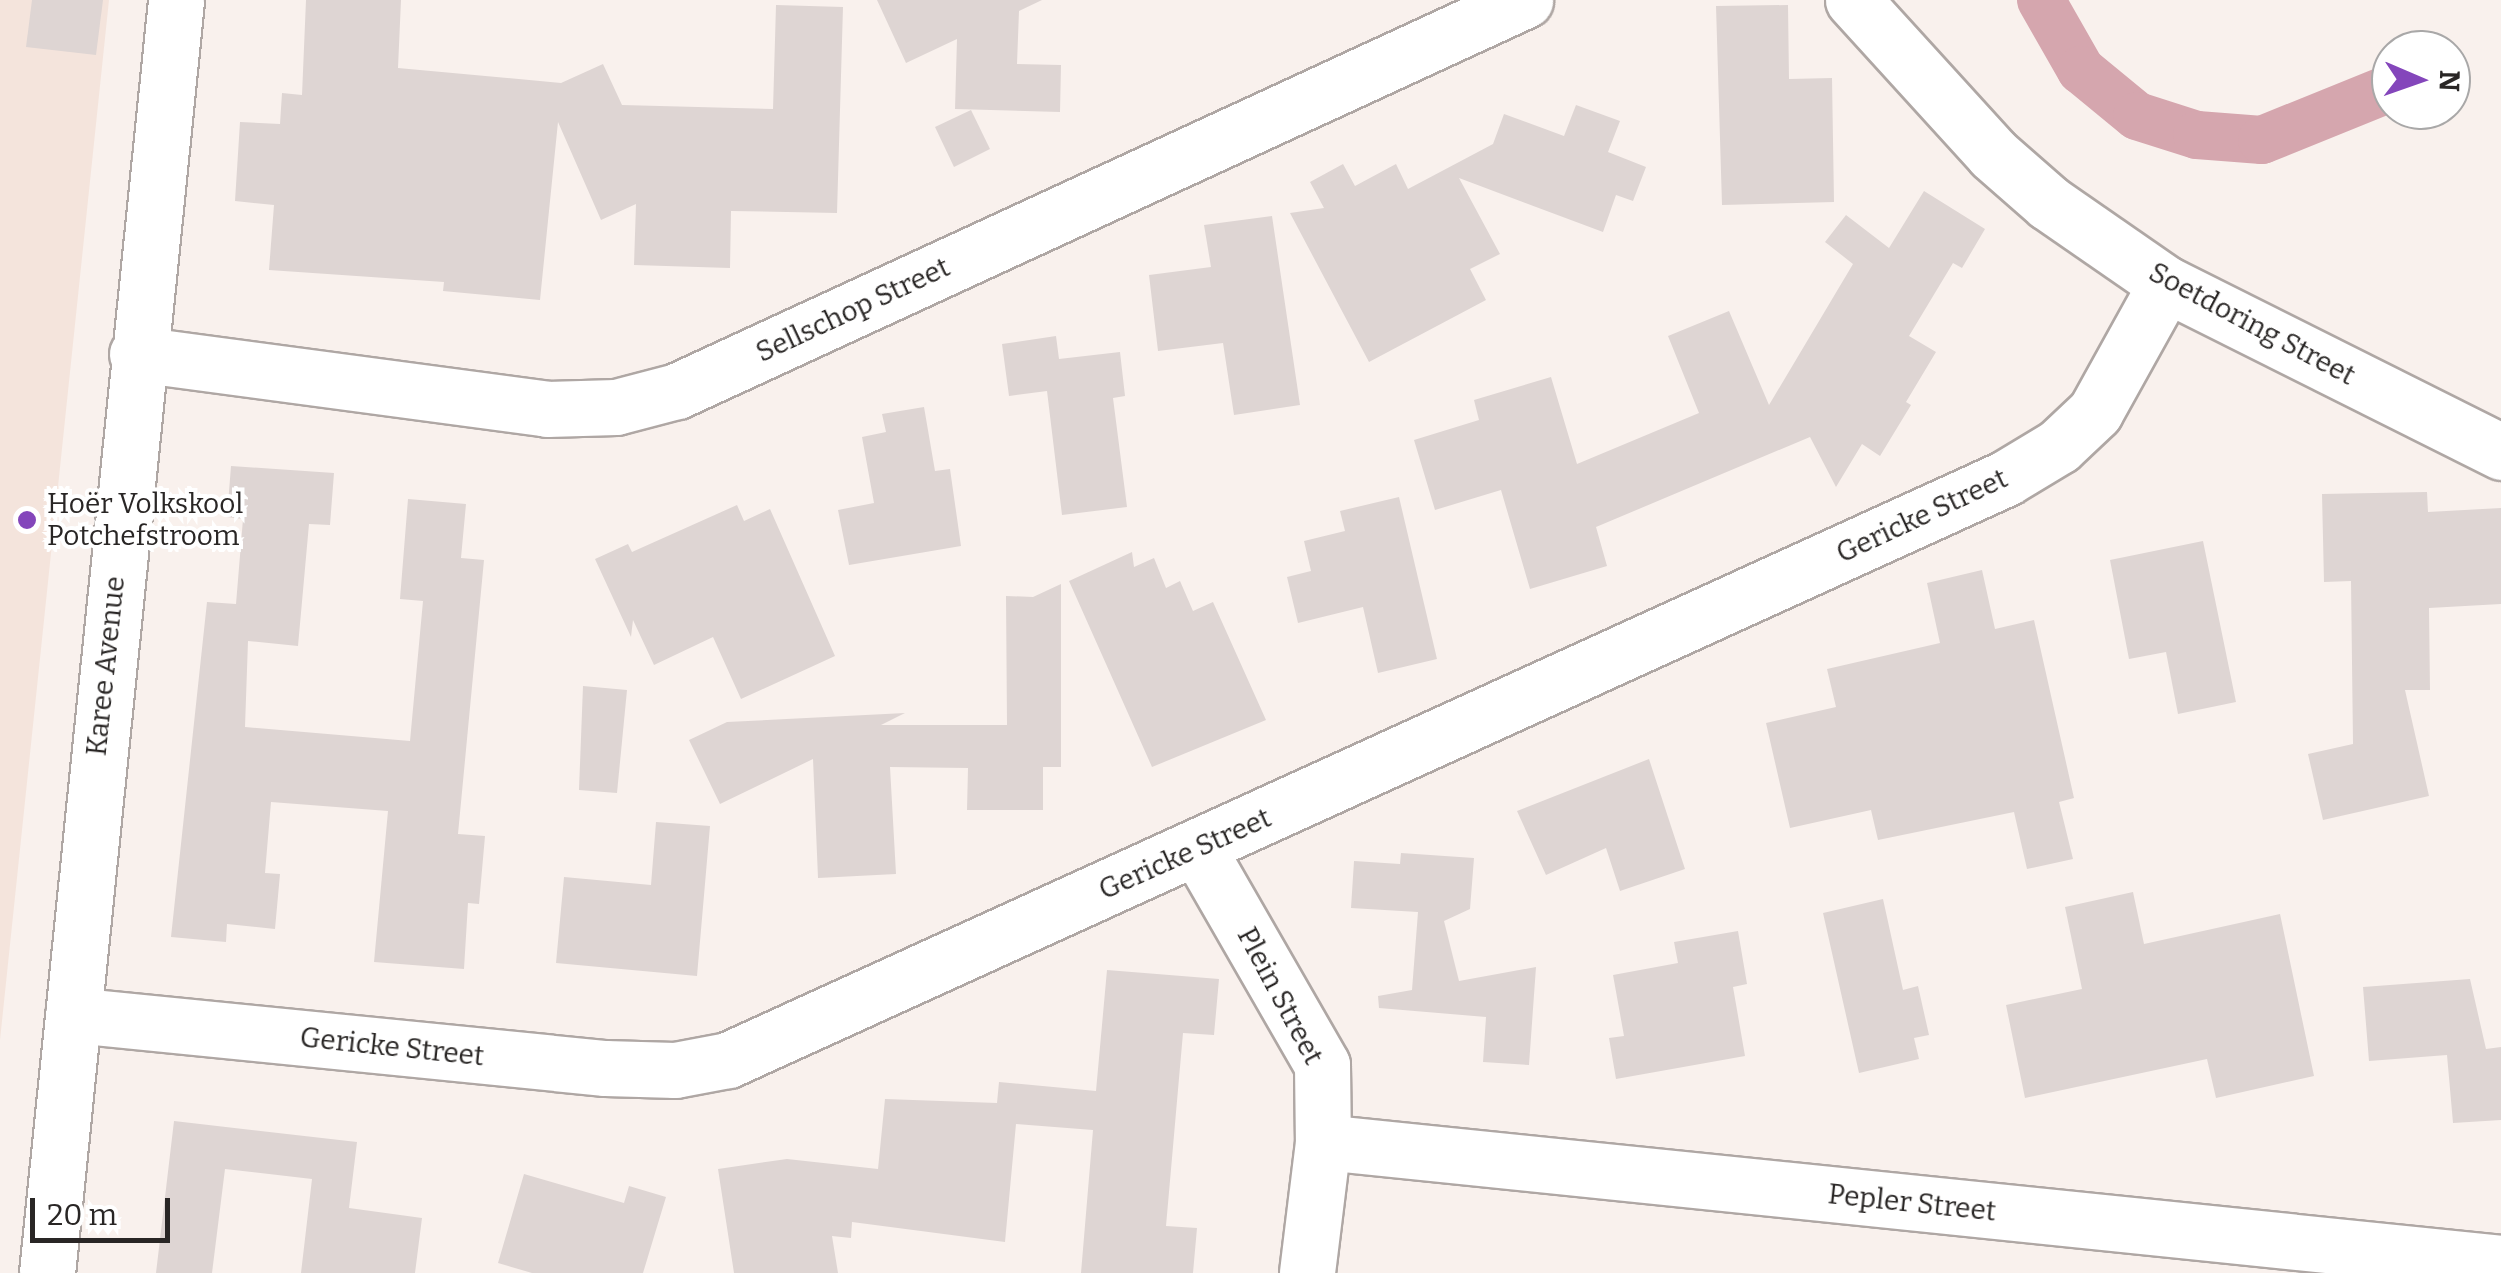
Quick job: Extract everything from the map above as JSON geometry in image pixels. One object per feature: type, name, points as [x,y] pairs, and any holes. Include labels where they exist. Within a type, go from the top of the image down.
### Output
[{"type":"street","name":"Karee Avenue","points":[[47,1273],[137,354],[176,0]]},
{"type":"street","name":"Sellschop Street","points":[[137,354],[547,409],[616,407],[678,391],[1524,0]]},
{"type":"street","name":"Soetdoring Street","points":[[1854,0],[1993,154],[2166,284],[2501,452]]},
{"type":"street","name":"Gericke Street","points":[[73,1015],[675,1070],[728,1060],[2006,478],[2059,446],[2095,412],[2166,284]]},
{"type":"street","name":"Plein Street","points":[[1198,849],[1322,1065],[1323,1142],[1306,1273]]},
{"type":"street","name":"Pepler Street","points":[[1323,1142],[2501,1263]]},
{"type":"shaded area","name":"Hoër Volkskool Potchefstroom","points":[[0,0],[109,0],[0,1040]]},
{"type":"building","points":[[32,0],[103,0],[96,55],[26,47]]},
{"type":"building","points":[[306,0],[401,0],[398,68],[561,83],[603,64],[622,105],[773,109],[776,5],[843,7],[837,213],[731,211],[730,268],[634,265],[636,204],[601,220],[558,122],[540,300],[443,291],[444,282],[269,270],[274,205],[235,201],[240,122],[280,124],[282,93],[302,95]]},
{"type":"building","points":[[877,0],[1042,0],[1019,11],[1017,64],[1061,65],[1060,112],[955,109],[957,39],[906,63]]},
{"type":"building","points":[[1788,5],[1789,79],[1832,78],[1834,202],[1722,205],[1716,6]]},
{"type":"building","points":[[1576,105],[1620,121],[1608,152],[1646,167],[1633,201],[1616,195],[1603,232],[1459,178],[1500,254],[1470,269],[1486,300],[1369,362],[1290,213],[1324,208],[1310,182],[1343,164],[1355,186],[1396,164],[1408,189],[1493,144],[1504,114],[1564,136]]},
{"type":"building","points":[[971,110],[990,149],[954,167],[935,127]]},
{"type":"building","points":[[1924,191],[1985,229],[1962,268],[1953,263],[1909,336],[1936,352],[1906,402],[1911,405],[1880,456],[1862,444],[1836,487],[1810,437],[1596,527],[1607,566],[1530,589],[1501,490],[1435,510],[1414,440],[1479,420],[1474,400],[1551,377],[1577,464],[1699,413],[1668,336],[1729,311],[1769,405],[1853,264],[1825,242],[1846,215],[1889,248]]},
{"type":"building","points":[[1272,216],[1300,405],[1234,415],[1223,343],[1158,351],[1149,275],[1211,267],[1204,225]]},
{"type":"building","points":[[1056,336],[1059,359],[1120,352],[1125,396],[1113,398],[1127,507],[1062,515],[1047,391],[1009,396],[1002,344]]},
{"type":"building","points":[[924,407],[935,471],[950,469],[961,546],[849,565],[838,510],[874,503],[862,437],[886,432],[882,414]]},
{"type":"building","points":[[231,466],[334,473],[330,525],[309,524],[298,646],[248,641],[245,727],[410,741],[423,601],[400,599],[408,499],[466,504],[461,558],[484,560],[458,834],[485,836],[479,904],[468,903],[464,969],[374,962],[388,811],[271,802],[265,873],[280,874],[275,929],[227,924],[226,942],[171,937],[207,602],[236,604],[243,519],[227,517]]},
{"type":"building","points":[[2427,492],[2428,512],[2501,508],[2501,604],[2429,608],[2430,690],[2405,690],[2429,796],[2323,820],[2308,754],[2353,744],[2351,581],[2324,582],[2322,494]]},
{"type":"building","points":[[1399,497],[1437,659],[1378,673],[1363,607],[1298,623],[1287,577],[1311,571],[1304,541],[1345,531],[1340,511]]},
{"type":"building","points":[[737,505],[744,521],[770,509],[835,656],[741,699],[713,637],[654,665],[633,620],[631,637],[595,559],[628,544],[632,552]]},
{"type":"building","points":[[2203,541],[2236,702],[2178,714],[2166,652],[2129,659],[2110,560]]},
{"type":"building","points":[[1132,552],[1134,567],[1154,558],[1166,588],[1180,581],[1193,611],[1213,602],[1266,720],[1152,767],[1069,581]]},
{"type":"building","points":[[1982,570],[1995,629],[2034,620],[2074,798],[2059,802],[2073,859],[2027,869],[2014,812],[1878,840],[1871,810],[1790,828],[1766,723],[1836,707],[1827,669],[1940,643],[1927,583]]},
{"type":"building","points":[[1061,584],[1061,767],[1043,767],[1043,810],[967,810],[968,768],[890,767],[896,874],[818,878],[813,759],[720,804],[689,740],[727,722],[905,713],[881,725],[1007,725],[1006,596],[1033,597]]},
{"type":"building","points":[[583,686],[627,690],[617,793],[579,790]]},
{"type":"building","points":[[1649,759],[1685,869],[1620,891],[1606,848],[1546,875],[1517,811]]},
{"type":"building","points":[[656,822],[710,826],[697,976],[556,963],[564,877],[651,885]]},
{"type":"building","points":[[1401,853],[1474,858],[1470,909],[1444,921],[1459,981],[1536,967],[1529,1065],[1483,1062],[1486,1017],[1379,1008],[1378,996],[1412,990],[1418,912],[1351,908],[1354,861],[1400,864]]},
{"type":"building","points":[[2133,892],[2144,944],[2280,914],[2314,1076],[2216,1098],[2207,1059],[2025,1098],[2006,1005],[2082,989],[2065,907]]},
{"type":"building","points":[[1883,899],[1903,990],[1918,986],[1929,1035],[1914,1038],[1919,1059],[1859,1073],[1823,913]]},
{"type":"building","points":[[1738,931],[1747,984],[1733,987],[1745,1056],[1616,1079],[1609,1038],[1624,1036],[1613,975],[1678,963],[1674,942]]},
{"type":"building","points":[[1107,970],[1219,979],[1214,1035],[1183,1033],[1166,1226],[1197,1228],[1193,1273],[1081,1273],[1093,1130],[1016,1124],[1005,1242],[852,1222],[851,1238],[832,1236],[838,1273],[734,1273],[718,1169],[787,1159],[878,1169],[885,1099],[997,1103],[999,1082],[1096,1091]]},
{"type":"building","points":[[2470,979],[2486,1049],[2501,1047],[2501,1120],[2453,1123],[2447,1055],[2369,1061],[2363,987]]},
{"type":"building","points":[[174,1121],[357,1142],[349,1208],[422,1218],[415,1273],[301,1273],[312,1179],[225,1169],[212,1273],[156,1273]]},
{"type":"building","points":[[524,1174],[624,1203],[629,1186],[666,1197],[643,1273],[532,1273],[498,1263]]},
{"type":"waterway","points":[[2041,0],[2081,70],[2137,116],[2197,135],[2262,140],[2371,96]]},
{"type":"place","name":"Hoër Volkskool Potchefstroom","points":[[27,520]]}]
